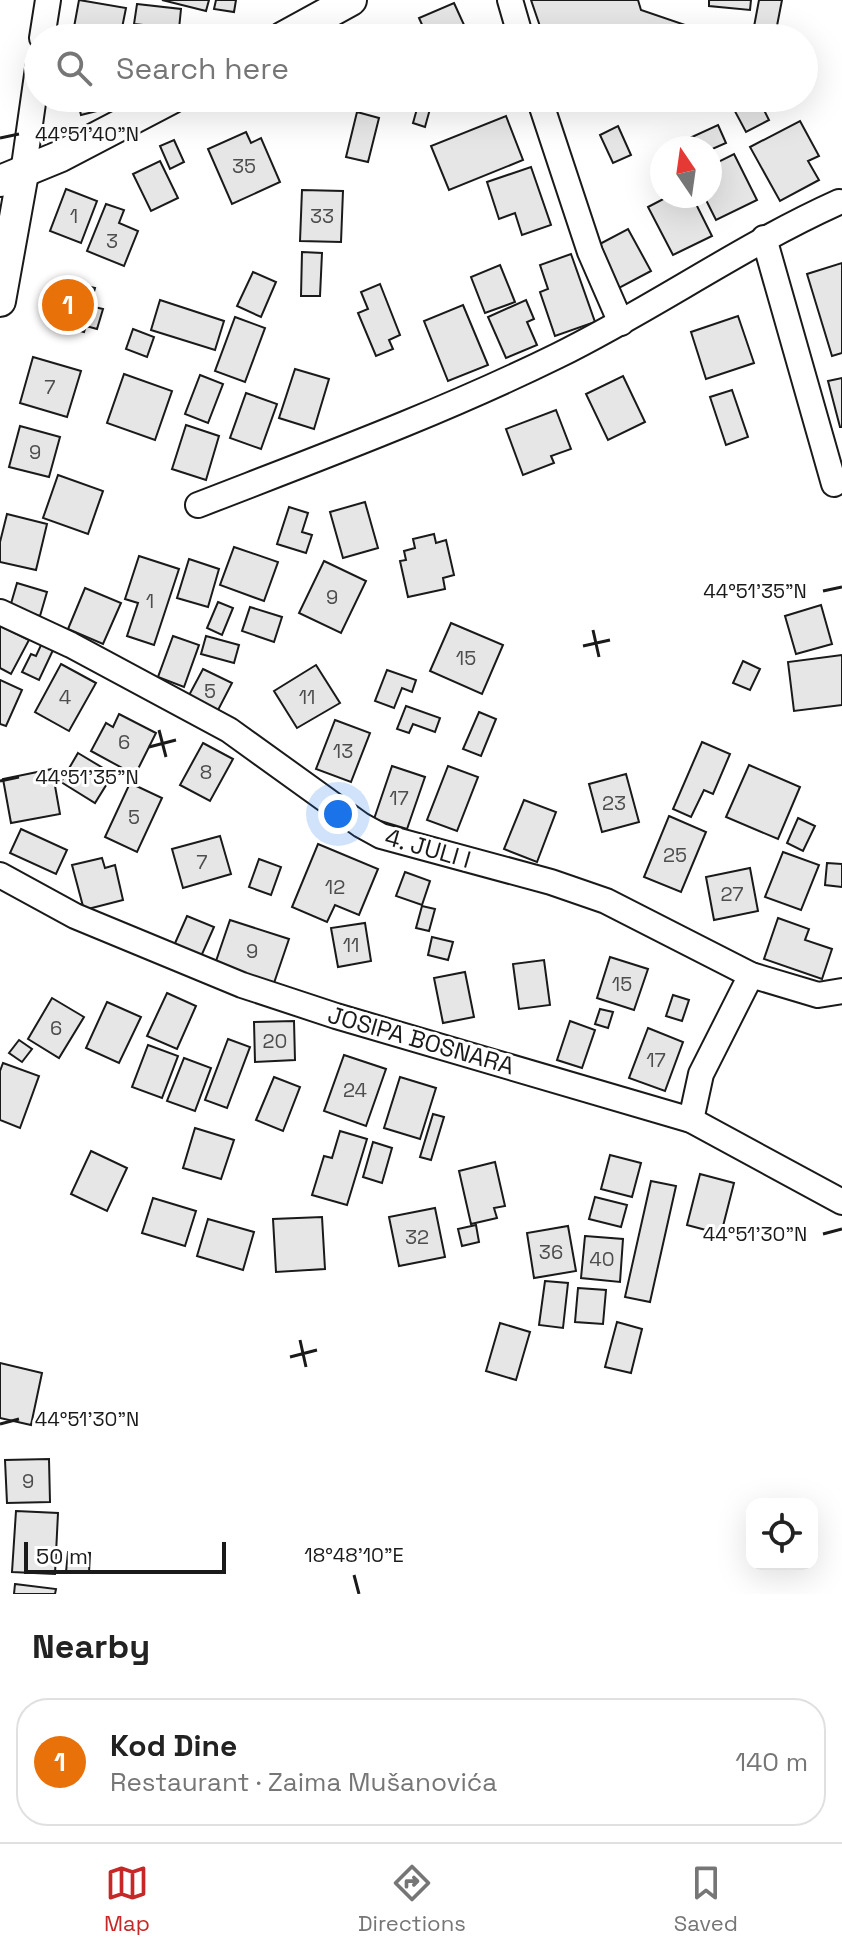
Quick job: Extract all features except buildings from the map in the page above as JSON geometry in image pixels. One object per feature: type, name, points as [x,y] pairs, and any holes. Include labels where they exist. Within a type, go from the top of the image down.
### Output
[{"type":"street","points":[[44,24],[48,0]]},
{"type":"street","points":[[307,24],[351,0]]},
{"type":"street","points":[[510,0],[517,24]]},
{"type":"street","points":[[0,301],[11,177],[27,112]]},
{"type":"street","points":[[11,177],[143,112]]},
{"type":"street","points":[[544,112],[590,252],[621,323]]},
{"type":"street","points":[[198,505],[497,385],[621,323],[764,238],[839,202]]},
{"type":"street","points":[[764,238],[834,484]]},
{"type":"street","name":"4. JULI I","points":[[0,612],[71,645],[229,730],[361,825],[381,836],[551,882],[606,901],[751,975],[818,995],[842,991]]},
{"type":"street","name":"JOSIPA BOSNARA","points":[[0,875],[75,916],[242,985],[336,1016],[691,1120],[842,1202]]},
{"type":"street","points":[[691,1120],[701,1074],[751,975]]},
{"type":"place","name":"Kod Dine","points":[[68,305]]}]
